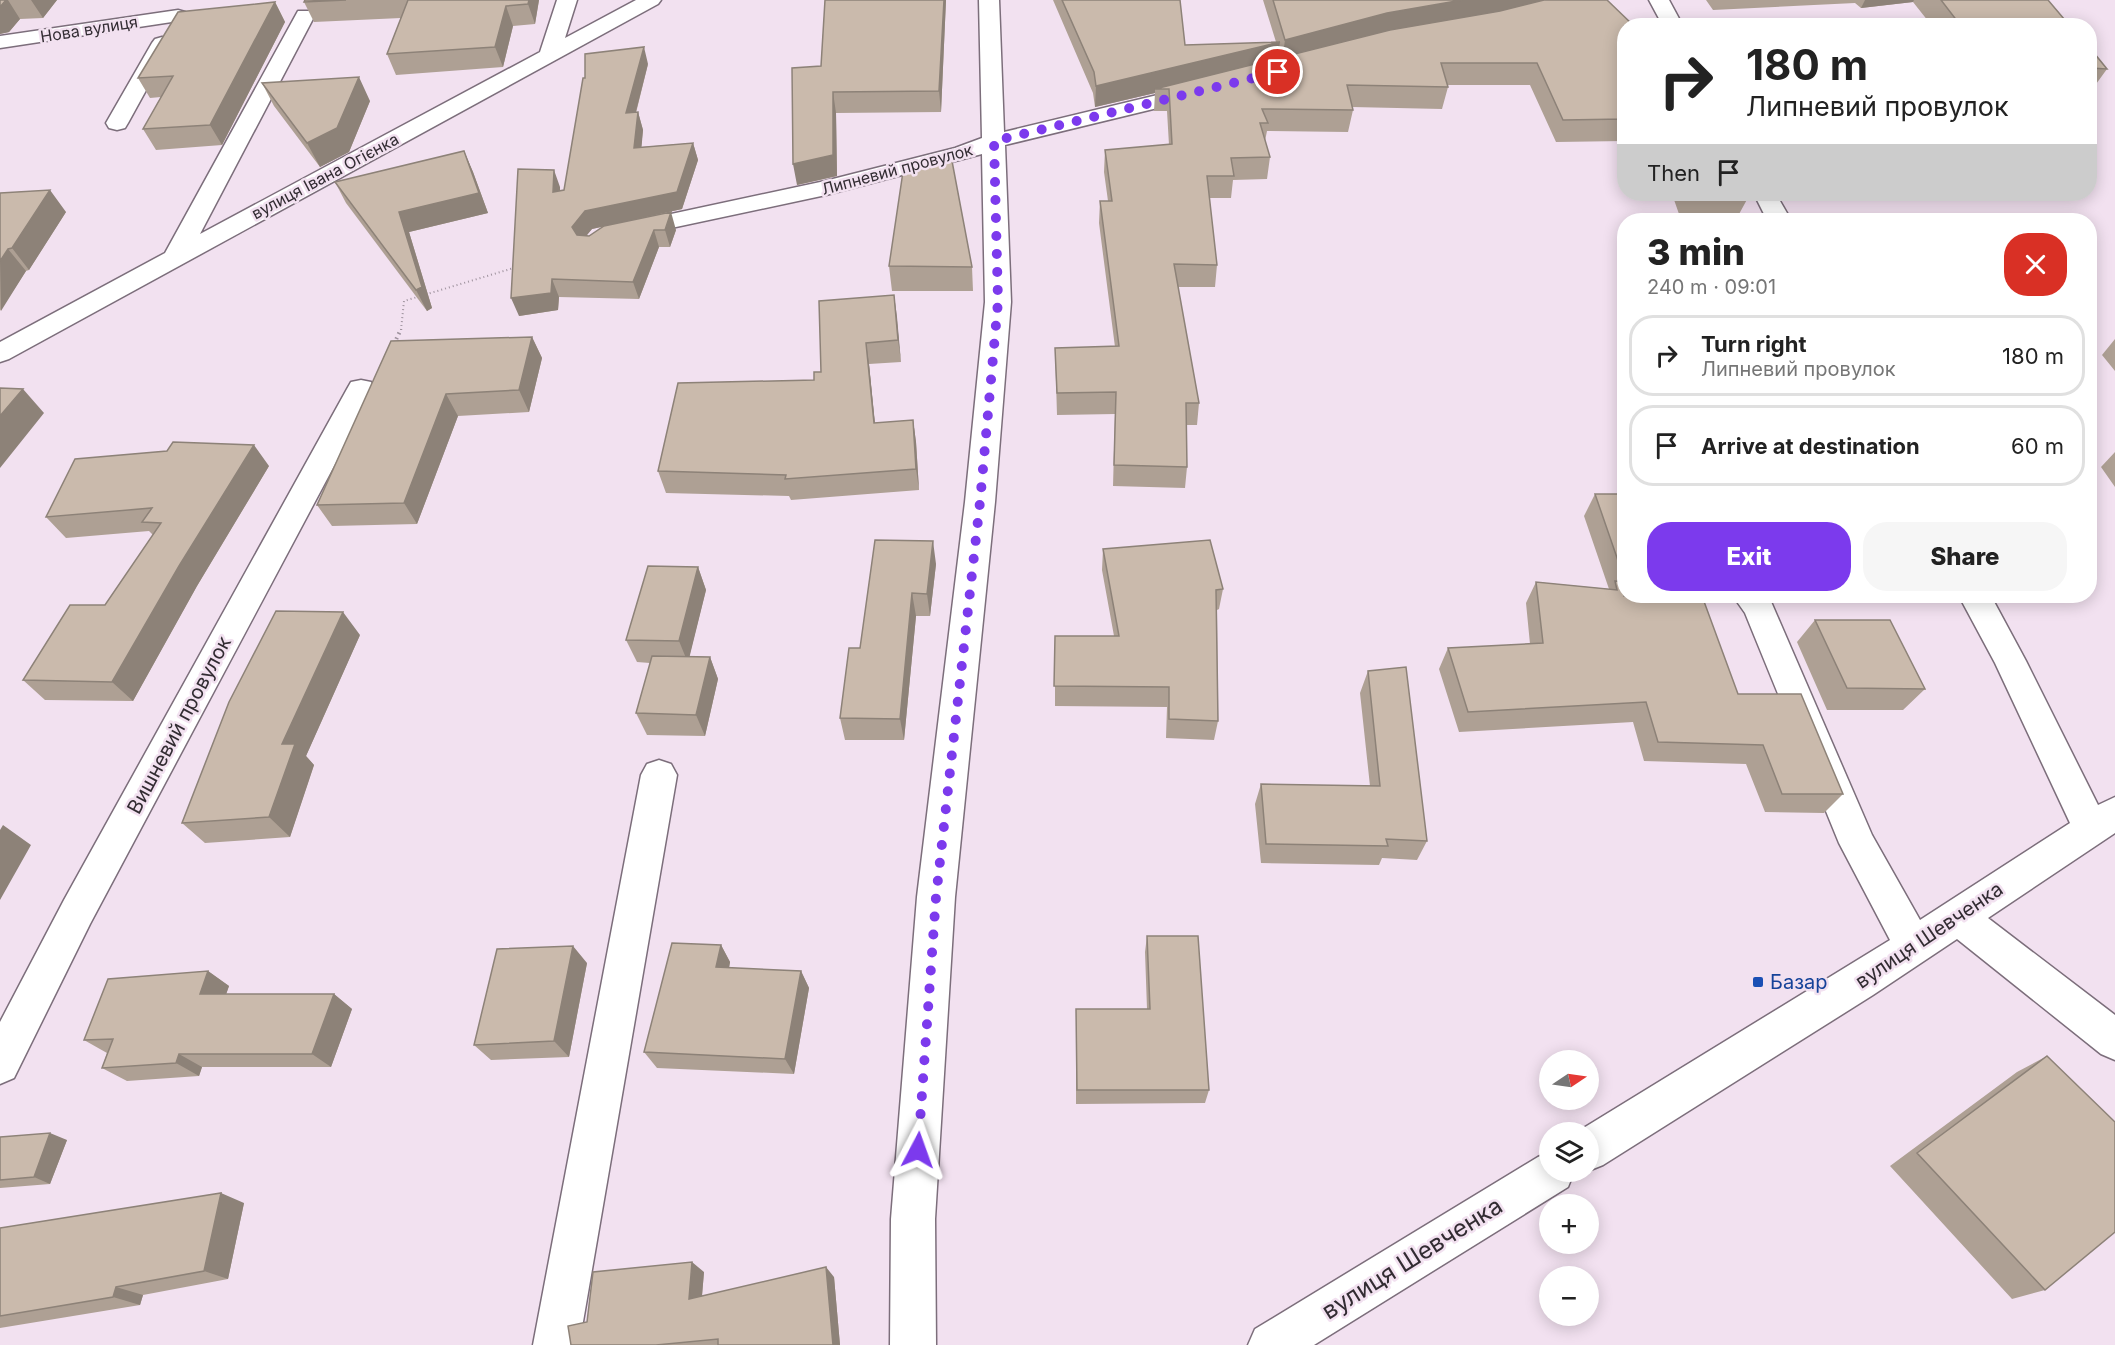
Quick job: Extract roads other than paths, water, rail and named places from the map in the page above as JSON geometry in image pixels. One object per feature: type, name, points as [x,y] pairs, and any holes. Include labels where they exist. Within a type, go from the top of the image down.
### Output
[{"type":"street","points":[[549,55],[567,0]]},
{"type":"street","name":"вулиця Івана Огієнка","points":[[0,353],[651,0]]},
{"type":"street","points":[[913,1345],[913,1219],[936,897],[980,502],[998,302],[989,0]]},
{"type":"street","points":[[1659,0],[1669,18]]},
{"type":"street","points":[[176,256],[305,15]]},
{"type":"street","name":"Нова вулиця","points":[[0,42],[178,16],[117,123]]},
{"type":"street","name":"Липневий провулок","points":[[613,233],[826,188],[963,153],[994,141],[1221,86]]},
{"type":"street","name":"Вишневий провулок","points":[[4,1049],[361,388]]},
{"type":"street","points":[[1755,603],[1857,843],[1913,945]]},
{"type":"street","points":[[1978,603],[2103,821]]},
{"type":"street","points":[[556,1345],[658,776]]},
{"type":"street","name":"вулиця Шевченка","points":[[1599,1143],[1791,1025],[2103,821]]},
{"type":"street","points":[[1957,916],[2115,1040]]},
{"type":"street","name":"вулиця Шевченка","points":[[1271,1345],[1539,1181]]},
{"type":"place","name":"Базар","points":[[1758,982]]}]
